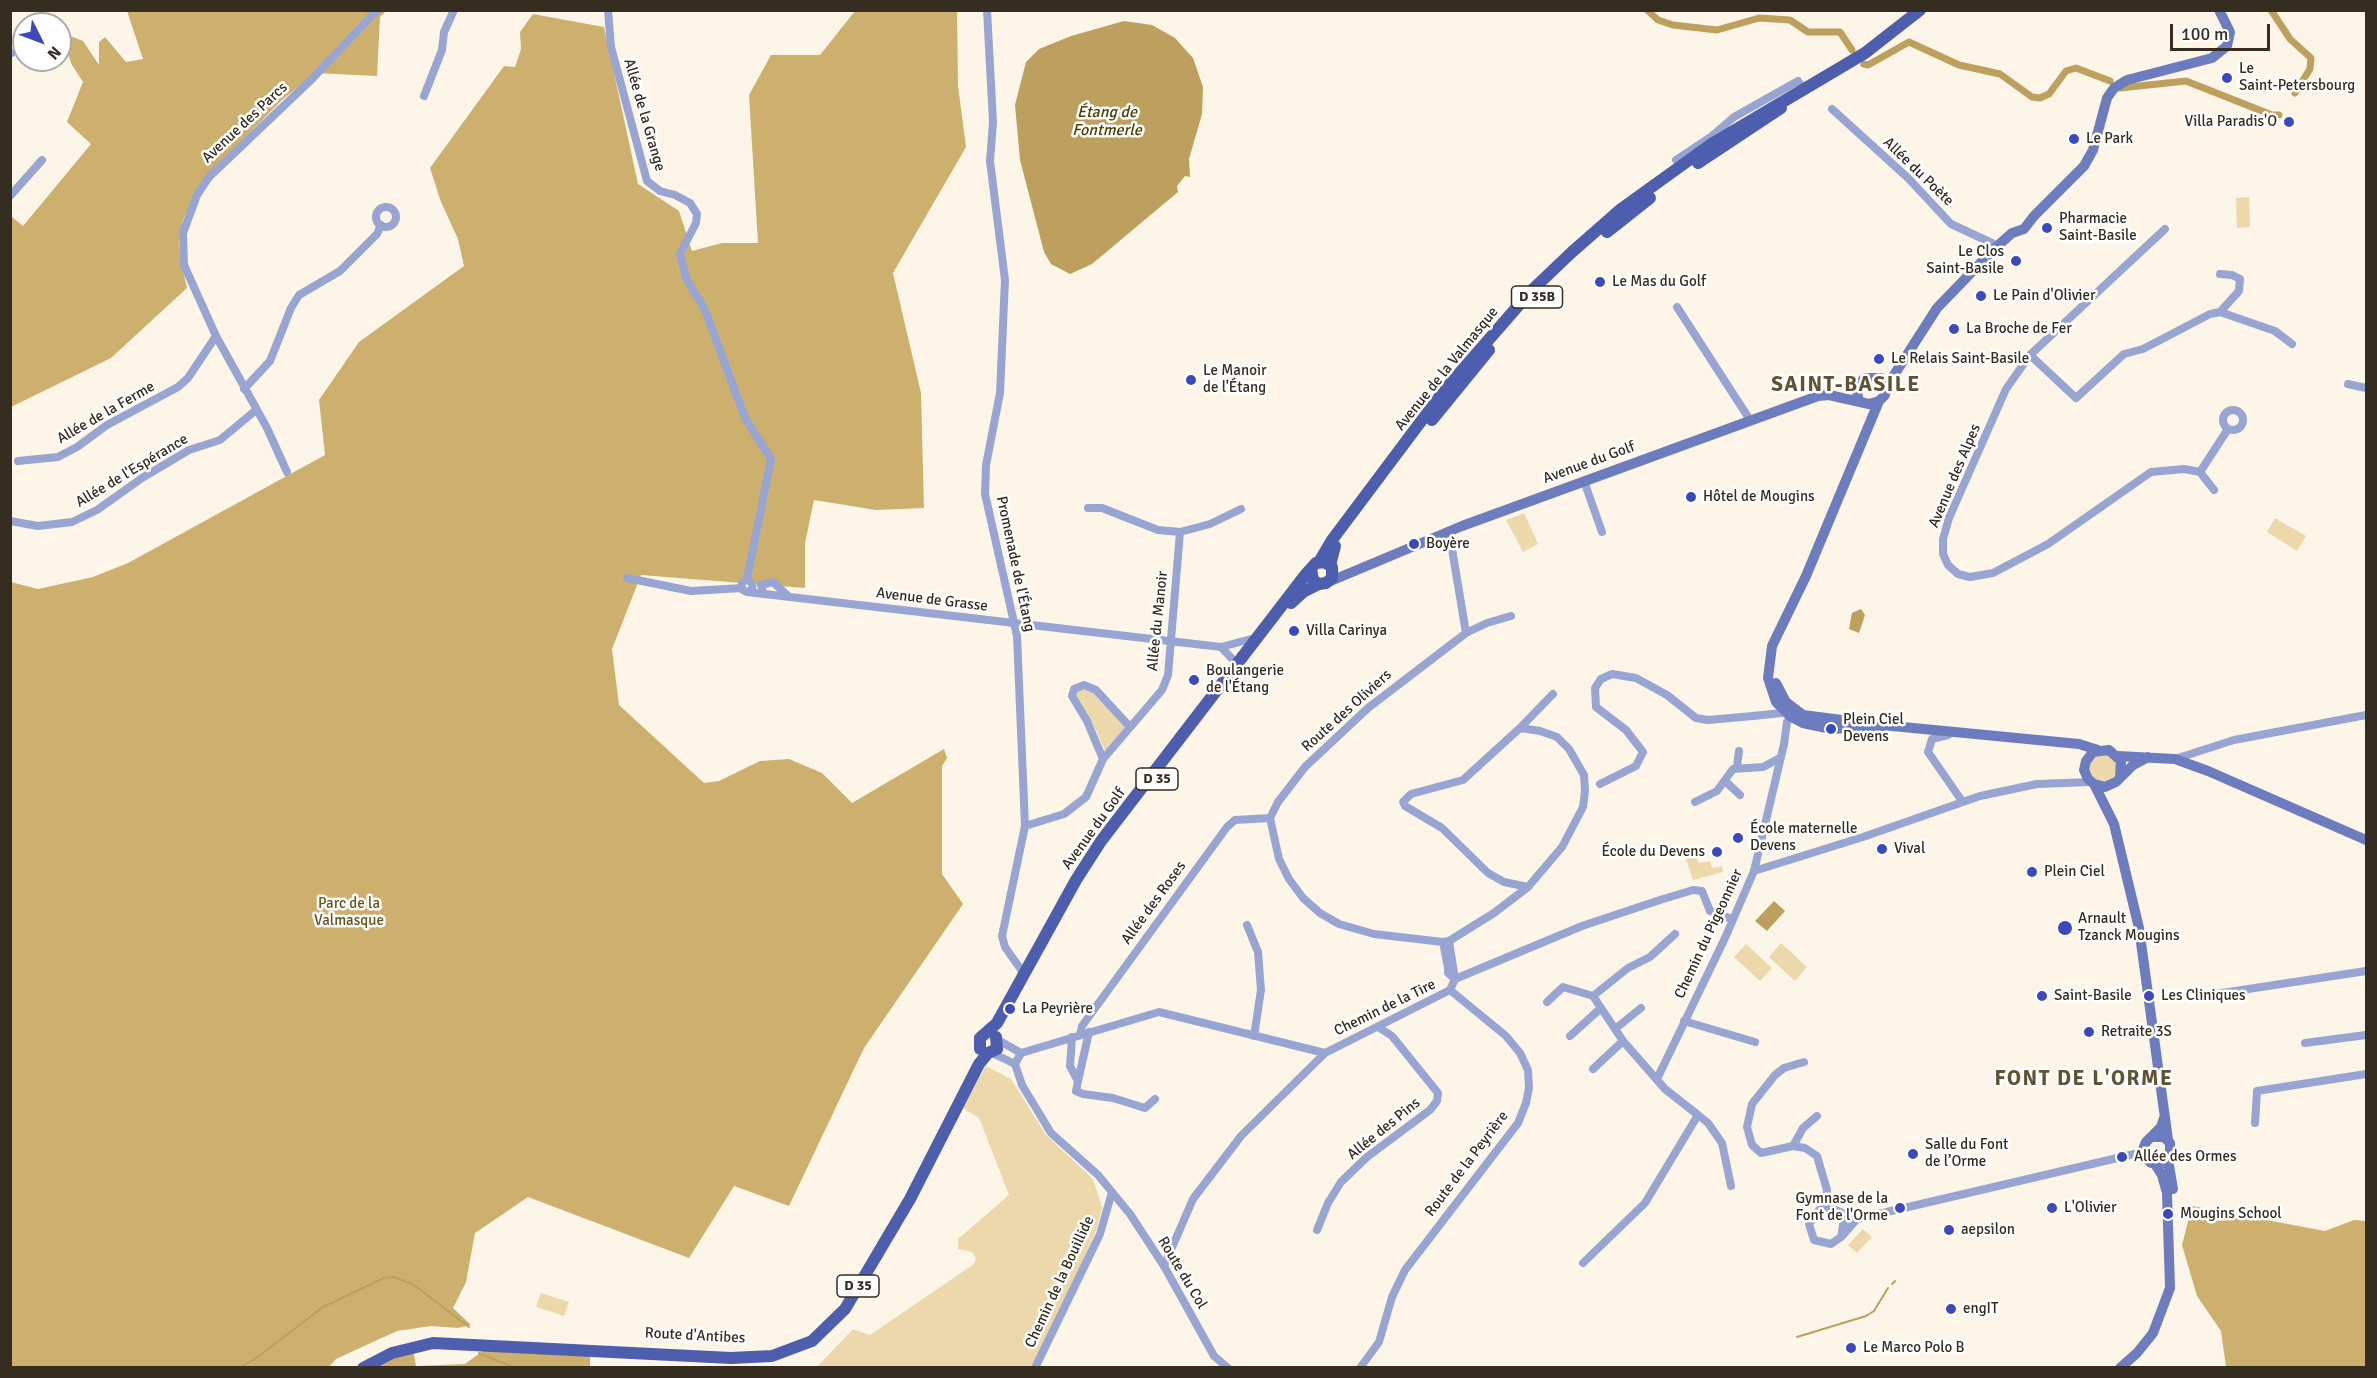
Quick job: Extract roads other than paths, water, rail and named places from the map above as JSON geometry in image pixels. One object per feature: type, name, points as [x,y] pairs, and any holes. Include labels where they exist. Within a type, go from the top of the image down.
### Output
[{"type":"main road","name":"Avenue de la Valmasque","points":[[1323,566],[1337,543],[1447,396],[1532,290],[1621,209],[1730,132],[1801,92],[1878,44],[1920,10]]},
{"type":"main road","points":[[2210,10],[2227,25]]},
{"type":"main road","points":[[1916,338],[1949,295],[1994,249],[2077,175],[2089,158],[2107,98],[2119,84],[2218,55],[2229,42],[2227,25],[2219,10]]},
{"type":"main road","points":[[1886,726],[1831,729],[1803,723],[1785,708],[1777,687],[1774,667],[1777,642],[1879,401],[1885,395],[1887,386],[1935,301],[1992,243],[2019,225]]},
{"type":"main road","points":[[1871,423],[1856,387],[1865,378],[1877,377],[1904,358]]},
{"type":"main road","points":[[1877,377],[1887,386]]},
{"type":"main road","name":"Avenue du Golf","points":[[1840,397],[1856,387]]},
{"type":"main road","name":"Avenue du Golf","points":[[994,1037],[1081,883],[1296,597],[1323,583],[1449,531],[1818,396],[1840,397],[1862,402]]},
{"type":"main road","points":[[1862,402],[1879,401]]},
{"type":"main road","points":[[1323,566],[1351,572]]},
{"type":"main road","points":[[1323,566],[1333,574],[1323,583],[1313,580],[1323,566]]},
{"type":"main road","name":"Avenue du Golf","points":[[994,1037],[997,1023],[1076,880],[1101,842],[1256,637],[1323,566]]},
{"type":"main road","points":[[1236,664],[1250,656]]},
{"type":"main road","points":[[1785,708],[1815,718],[2062,745],[2079,744],[2098,750],[2109,750],[2118,756],[2175,759],[2217,774],[2367,840]]},
{"type":"main road","points":[[2062,745],[2075,751],[2085,766],[2092,783],[2108,808],[2121,850],[2141,938],[2164,1118],[2172,1152],[2168,1160],[2175,1208],[2174,1299],[2157,1337],[2131,1368]]},
{"type":"main road","points":[[2085,766],[2098,750]]},
{"type":"main road","points":[[2118,756],[2122,766],[2120,777]]},
{"type":"main road","points":[[2108,808],[2110,786],[2133,765],[2148,757]]},
{"type":"main road","points":[[2092,783],[2110,786]]},
{"type":"main road","points":[[994,1037],[997,1049],[987,1052],[980,1038],[994,1037]]},
{"type":"main road","name":"Route d'Antibes","points":[[363,1368],[404,1349],[450,1342],[731,1358],[785,1353],[812,1341],[837,1318],[987,1052]]},
{"type":"main road","points":[[2120,1368],[2137,1353],[2153,1333],[2170,1288],[2167,1193],[2162,1175],[2155,1164],[2147,1160],[2143,1152],[2146,1142],[2161,1127],[2164,1118]]},
{"type":"main road","points":[[2152,1137],[2160,1136],[2168,1140]]},
{"type":"main road","points":[[2155,1164],[2168,1160]]},
{"type":"main road","name":"Route d'Antibes","points":[[355,1368],[389,1348],[417,1340],[448,1336],[727,1354],[782,1349],[808,1338],[834,1316],[896,1215]]},
{"type":"street","name":"Avenue des Parcs","points":[[286,472],[216,336],[184,265],[183,233],[197,195],[214,171],[312,79],[377,10]]},
{"type":"street","points":[[424,96],[441,50],[444,32],[454,10]]},
{"type":"street","name":"Allée de la Grange","points":[[608,10],[610,47],[647,180],[660,191],[675,195],[690,203],[697,214],[696,222],[680,254],[686,278],[705,310],[745,418],[771,459],[750,581]]},
{"type":"street","name":"Promenade de l'Étang","points":[[987,10],[993,122],[990,161],[1005,280],[1000,393],[986,465],[985,494],[1015,624],[1025,826],[1002,936],[1005,947],[1024,974]]},
{"type":"street","points":[[1676,160],[1712,136],[1734,117],[1798,81],[1801,92]]},
{"type":"street","name":"Allée du Poète","points":[[1832,109],[1908,178],[1952,224],[1992,243]]},
{"type":"street","points":[[10,196],[42,160]]},
{"type":"street","points":[[244,389],[260,375],[270,362],[291,308],[299,295],[340,271],[377,234],[381,225]]},
{"type":"street","name":"Avenue des Alpes","points":[[2165,229],[2030,356],[2006,389],[1949,518],[1943,539],[1943,554],[1948,565],[1958,574],[1970,578],[1993,573],[2049,544],[2151,472],[2184,469],[2200,472]]},
{"type":"street","points":[[2220,274],[2232,275],[2240,279],[2239,291],[2220,312]]},
{"type":"street","points":[[1677,308],[1750,420]]},
{"type":"street","points":[[2030,356],[2076,398],[2098,375],[2124,354],[2143,349],[2210,314],[2220,312],[2275,332],[2292,344]]},
{"type":"street","name":"Allée de la Ferme","points":[[18,461],[58,457],[77,447],[107,425],[178,387],[189,378],[216,336]]},
{"type":"street","points":[[2348,384],[2367,388]]},
{"type":"street","name":"Allée de l'Espérance","points":[[10,521],[38,526],[72,522],[97,510],[142,478],[189,450],[220,440],[256,410]]},
{"type":"street","points":[[2214,490],[2200,472],[2228,429]]},
{"type":"street","points":[[1584,481],[1602,532]]},
{"type":"street","points":[[1088,508],[1102,508],[1158,530],[1180,532],[1210,524],[1241,509]]},
{"type":"street","points":[[1449,531],[1466,633]]},
{"type":"street","name":"Allée du Manoir","points":[[1025,826],[1064,814],[1079,804],[1093,786],[1103,759],[1162,690],[1168,675],[1172,641],[1180,532]]},
{"type":"street","name":"Avenue de Grasse","points":[[627,578],[691,591],[762,589],[788,596],[1221,647],[1256,637]]},
{"type":"street","points":[[750,581],[762,589]]},
{"type":"street","points":[[744,590],[753,587],[750,581]]},
{"type":"street","name":"Route des Oliviers","points":[[1270,819],[1305,767],[1335,736],[1466,633],[1487,622],[1511,616]]},
{"type":"street","points":[[1221,647],[1236,664]]},
{"type":"street","points":[[1600,784],[1636,766],[1643,752],[1626,730],[1596,707],[1595,688],[1601,679],[1612,674],[1636,678],[1667,695],[1696,718],[1708,720],[1764,714],[1785,708]]},
{"type":"street","points":[[1103,759],[1087,721],[1072,696],[1074,689],[1084,685],[1096,690],[1130,727]]},
{"type":"street","points":[[1527,887],[1504,882],[1488,873],[1442,828],[1405,806],[1403,802],[1411,794],[1463,780],[1520,728],[1552,694]]},
{"type":"street","points":[[1764,714],[1785,708]]},
{"type":"street","name":"Chemin du Pigeonnier","points":[[1657,1079],[1754,871],[1780,758],[1786,722],[1785,708]]},
{"type":"street","points":[[2175,759],[2234,740],[2367,715]]},
{"type":"street","points":[[1270,819],[1279,859],[1288,879],[1303,898],[1320,913],[1340,924],[1374,934],[1446,941],[1494,913],[1527,887],[1562,847],[1583,807],[1586,791],[1584,776],[1569,748],[1557,737],[1540,731],[1520,728]]},
{"type":"street","points":[[1962,801],[1929,755],[1928,745],[1936,737],[1970,734]]},
{"type":"street","points":[[1737,766],[1739,751]]},
{"type":"street","points":[[1695,802],[1718,791],[1737,766],[1764,767],[1780,758]]},
{"type":"street","points":[[2069,784],[2085,766]]},
{"type":"street","points":[[1725,781],[1740,795]]},
{"type":"street","points":[[1754,871],[1863,837],[1962,801],[2037,784],[2092,783]]},
{"type":"street","name":"Allée des Roses","points":[[1078,1081],[1084,1033],[1082,1026],[1227,826],[1235,820],[1270,819]]},
{"type":"street","name":"Chemin de la Tire","points":[[1021,1053],[1159,1012],[1325,1053],[1450,990],[1455,979],[1582,926],[1693,890],[1702,891],[1710,911],[1732,919]]},
{"type":"street","points":[[1247,925],[1258,952],[1261,990],[1254,1036]]},
{"type":"street","points":[[1593,996],[1628,968],[1650,957],[1676,934]]},
{"type":"street","points":[[1446,941],[1455,979]]},
{"type":"street","points":[[1010,955],[1032,960]]},
{"type":"street","points":[[2196,997],[2367,971]]},
{"type":"street","points":[[1547,1002],[1563,987],[1593,996],[1623,1041],[1665,1089],[1708,1124],[1722,1143],[1731,1186]]},
{"type":"street","name":"Route de la Peyrière","points":[[1360,1368],[1379,1342],[1392,1297],[1405,1270],[1518,1123],[1526,1103],[1529,1088],[1527,1070],[1520,1053],[1499,1030],[1450,990]]},
{"type":"street","points":[[1570,1036],[1601,1008]]},
{"type":"street","points":[[1615,1029],[1641,1008]]},
{"type":"street","points":[[1684,1021],[1755,1042]]},
{"type":"street","name":"Allée des Pins","points":[[1317,1230],[1328,1203],[1341,1182],[1367,1157],[1430,1110],[1437,1101],[1438,1093],[1392,1036],[1378,1027]]},
{"type":"street","points":[[2305,1043],[2367,1035]]},
{"type":"street","points":[[994,1037],[1021,1053],[1015,1064],[1022,1085],[1051,1133],[1112,1192]]},
{"type":"street","points":[[1072,1037],[1070,1066],[1078,1081],[1076,1091],[1113,1098],[1145,1108],[1155,1099]]},
{"type":"street","points":[[1593,1069],[1623,1041]]},
{"type":"street","points":[[987,1052],[1015,1064]]},
{"type":"street","points":[[1164,1266],[1193,1199],[1241,1136],[1325,1053]]},
{"type":"street","points":[[1804,1062],[1784,1068],[1775,1074],[1752,1104],[1747,1127],[1755,1150],[1761,1153],[1793,1146],[1805,1148],[1817,1156],[1827,1190],[1824,1209]]},
{"type":"street","points":[[2255,1123],[2257,1091],[2367,1074]]},
{"type":"street","points":[[1583,1263],[1645,1203],[1698,1115]]},
{"type":"street","points":[[1793,1146],[1803,1128],[1817,1116]]},
{"type":"street","points":[[1857,1219],[1835,1243],[1825,1244],[1811,1235],[1811,1218],[1824,1209],[1837,1211],[1857,1219],[2143,1152]]},
{"type":"street","name":"Route du Col","points":[[1112,1192],[1164,1266],[1214,1356],[1227,1368]]},
{"type":"street","name":"Chemin de la Bouillide","points":[[1035,1368],[1100,1234],[1112,1192]]},
{"type":"street","points":[[1837,1211],[1845,1226],[1841,1237]]},
{"type":"water","name":"Étang de Fontmerle","points":[[1124,21],[1152,25],[1175,38],[1193,58],[1203,87],[1202,114],[1189,159],[1190,177],[1185,176],[1177,186],[1178,192],[1092,264],[1070,274],[1051,264],[1044,252],[1020,160],[1015,105],[1026,62],[1039,49],[1071,36]]},
{"type":"water","points":[[1861,609],[1865,615],[1859,633],[1849,629],[1852,613]]},
{"type":"water","points":[[1774,901],[1785,911],[1767,931],[1755,921]]},
{"type":"waterway","points":[[1647,10],[1658,20],[1673,25],[1717,30],[1759,18],[1790,20],[1808,32],[1840,32],[1852,50]]},
{"type":"waterway","points":[[2271,10],[2290,39],[2311,58],[2310,69],[2295,93]]},
{"type":"waterway","points":[[1864,64],[1868,65],[1909,42],[1959,65],[2000,74],[2032,97],[2040,98],[2049,94],[2066,71],[2076,68],[2110,81]]},
{"type":"waterway","points":[[2120,88],[2186,81],[2272,115],[2279,115]]},
{"type":"waterway","points":[[239,1368],[255,1359],[323,1307],[384,1278],[394,1277],[414,1285],[469,1327]]},
{"type":"waterway","points":[[1892,1284],[1895,1281]]},
{"type":"waterway","points":[[1797,1337],[1866,1316],[1874,1311],[1888,1288]]},
{"type":"waterway","points":[[479,1353],[515,1368]]},
{"type":"place","name":"Le Saint-Petersbourg","points":[[2227,78]]},
{"type":"place","name":"Villa Paradis'O","points":[[2289,122]]},
{"type":"place","name":"Le Park","points":[[2074,139]]},
{"type":"place","name":"Pharmacie Saint-Basile","points":[[2047,228]]},
{"type":"place","name":"Le Clos Saint-Basile","points":[[2016,261]]},
{"type":"place","name":"Le Mas du Golf","points":[[1600,282]]},
{"type":"place","name":"Le Pain d'Olivier","points":[[1981,296]]},
{"type":"place","name":"La Broche de Fer","points":[[1954,329]]},
{"type":"place","name":"Le Relais Saint-Basile","points":[[1879,359]]},
{"type":"place","name":"Le Manoir de l'Étang","points":[[1191,380]]},
{"type":"place","name":"Hôtel de Mougins","points":[[1691,497]]},
{"type":"place","name":"Boyère","points":[[1414,544]]},
{"type":"place","name":"Villa Carinya","points":[[1294,631]]},
{"type":"place","name":"Boulangerie de l'Étang","points":[[1194,680]]},
{"type":"place","name":"Plein Ciel Devens","points":[[1831,729]]},
{"type":"place","name":"École maternelle Devens","points":[[1738,838]]},
{"type":"place","name":"Vival","points":[[1882,849]]},
{"type":"place","name":"École du Devens","points":[[1717,852]]},
{"type":"place","name":"Plein Ciel","points":[[2032,872]]},
{"type":"place","name":"Arnault Tzanck Mougins","points":[[2065,928]]},
{"type":"place","name":"Saint-Basile","points":[[2042,996]]},
{"type":"place","name":"Les Cliniques","points":[[2149,996]]},
{"type":"place","name":"La Peyrière","points":[[1010,1009]]},
{"type":"place","name":"Retraite 3S","points":[[2089,1032]]},
{"type":"place","name":"Salle du Font de l’Orme","points":[[1913,1154]]},
{"type":"place","name":"Allée des Ormes","points":[[2122,1157]]},
{"type":"place","name":"Gymnase de la Font de l'Orme","points":[[1900,1208]]},
{"type":"place","name":"L'Olivier","points":[[2052,1208]]},
{"type":"place","name":"Mougins School","points":[[2168,1214]]},
{"type":"place","name":"aepsilon","points":[[1949,1230]]},
{"type":"place","name":"engIT","points":[[1951,1309]]},
{"type":"place","name":"Le Marco Polo B","points":[[1851,1348]]},
{"type":"district","name":"SAINT-BASILE","points":[[1846,385]]},
{"type":"district","name":"FONT DE L'ORME","points":[[2084,1079]]},
{"type":"park label","name":"Parc de la Valmasque","points":[[349,912]]}]
